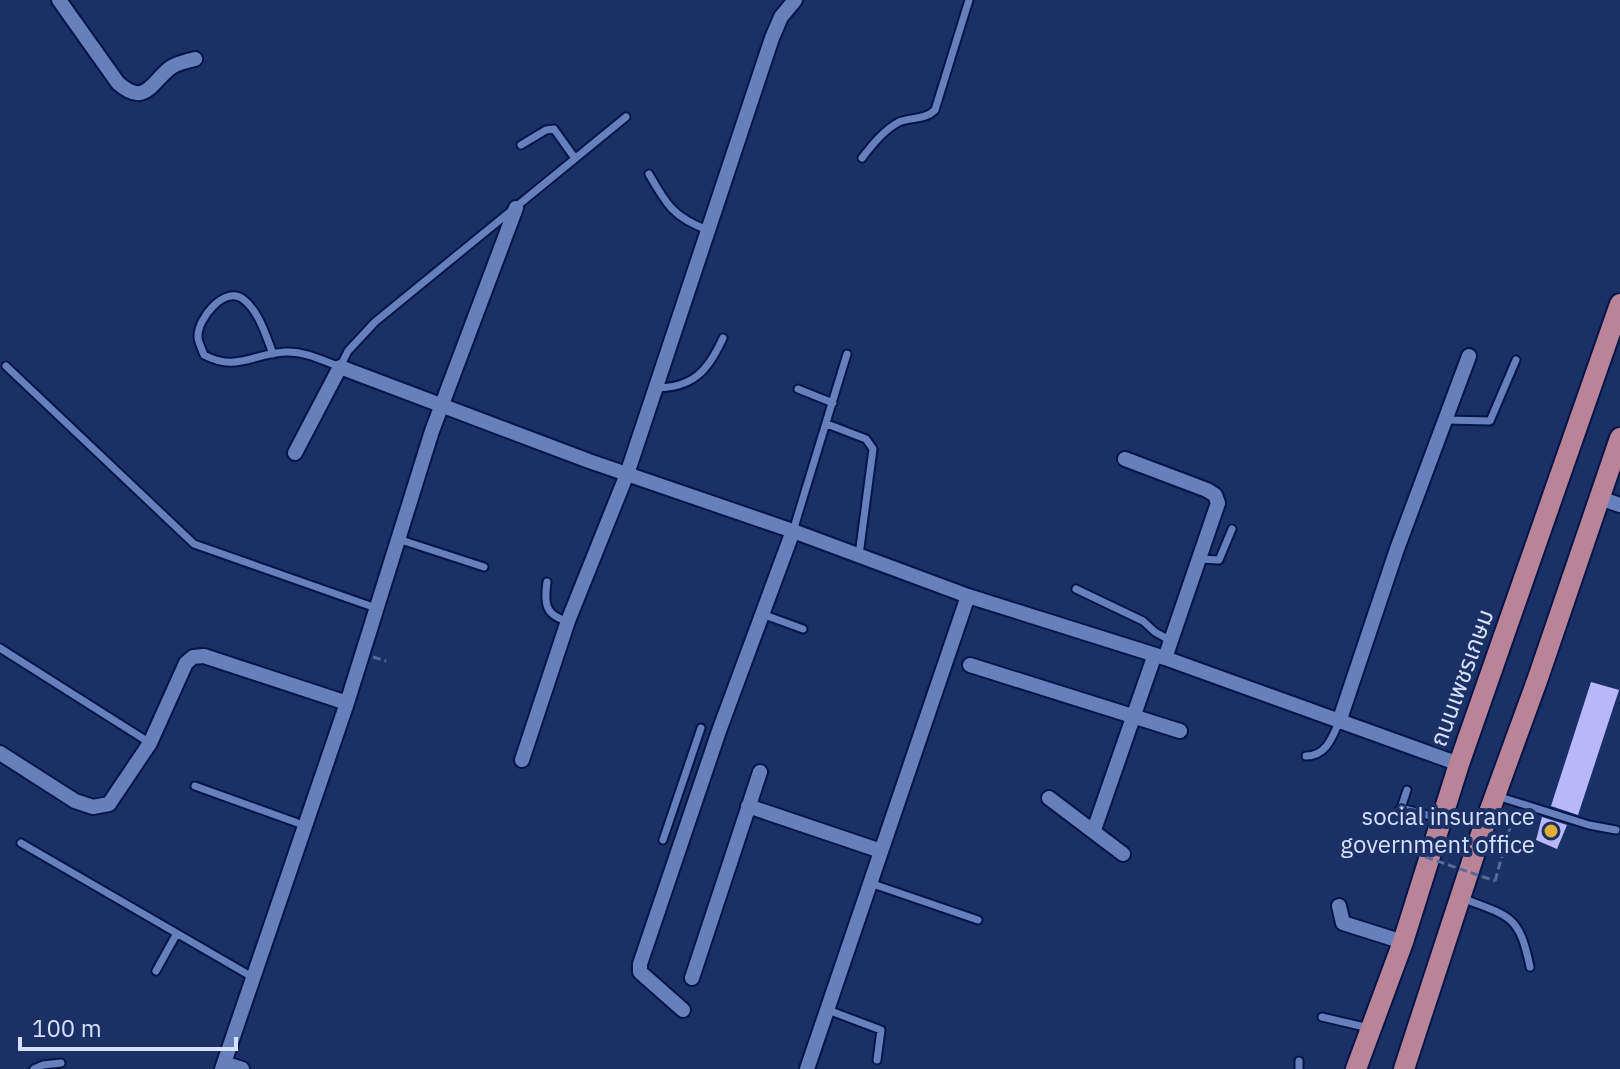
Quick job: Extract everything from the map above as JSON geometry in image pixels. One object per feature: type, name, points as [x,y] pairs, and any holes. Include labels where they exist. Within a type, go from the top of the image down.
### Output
[{"type":"main road","name":"ถนนเพชรเกษม","points":[[1356,1069],[1403,942],[1440,819],[1620,304]]},
{"type":"main road","points":[[1404,1069],[1460,897],[1620,438]]},
{"type":"street","points":[[59,0],[118,83],[128,92],[149,90],[169,69],[195,59]]},
{"type":"street","points":[[522,760],[568,621],[627,474],[772,38],[781,17],[795,0]]},
{"type":"street","points":[[242,1069],[223,1066],[347,703],[442,404],[516,208]]},
{"type":"street","points":[[1339,722],[1397,549],[1469,356]]},
{"type":"street","points":[[295,453],[340,367],[968,596],[1160,658],[1459,764]]},
{"type":"street","points":[[1094,830],[1133,718],[1171,641],[1218,503],[1215,495],[1207,490],[1125,459]]},
{"type":"street","points":[[1599,498],[1620,505]]},
{"type":"street","points":[[683,1010],[640,972],[640,964],[705,771],[793,531]]},
{"type":"street","points":[[807,1069],[968,596]]},
{"type":"street","points":[[0,753],[75,801],[93,807],[109,804],[150,743],[186,663],[193,657],[204,656],[347,703]]},
{"type":"street","points":[[970,665],[1180,731]]},
{"type":"street","points":[[692,978],[760,772]]},
{"type":"street","points":[[1049,798],[1123,854]]},
{"type":"street","points":[[748,806],[881,851]]},
{"type":"street","points":[[1339,906],[1343,923],[1403,942]]},
{"type":"lane","points":[[862,158],[897,123],[928,116],[935,110],[969,0]]},
{"type":"lane","points":[[273,354],[251,307],[240,296],[230,295],[216,303],[203,320],[197,336],[204,355],[218,362],[238,363],[286,352],[306,354],[340,367],[348,351],[375,322],[626,117]]},
{"type":"lane","points":[[521,145],[546,130],[554,129],[574,157]]},
{"type":"lane","points":[[649,174],[665,203],[677,215],[708,230]]},
{"type":"lane","points":[[655,388],[683,386],[699,376],[723,338]]},
{"type":"lane","points":[[793,531],[847,354]]},
{"type":"lane","points":[[1446,419],[1490,421],[1516,360]]},
{"type":"lane","points":[[6,366],[194,544],[376,608]]},
{"type":"lane","points":[[798,389],[833,403]]},
{"type":"lane","points":[[827,424],[866,439],[873,449],[859,555]]},
{"type":"lane","points":[[1200,559],[1219,560],[1232,529]]},
{"type":"lane","points":[[398,539],[484,567]]},
{"type":"lane","points":[[547,582],[544,601],[548,612],[557,619],[568,621]]},
{"type":"lane","points":[[1076,589],[1143,621],[1171,641]]},
{"type":"lane","points":[[762,614],[803,629]]},
{"type":"lane","points":[[0,648],[150,743]]},
{"type":"lane","points":[[1306,756],[1319,754],[1329,744],[1339,722]]},
{"type":"lane","points":[[663,840],[701,728]]},
{"type":"lane","points":[[689,765],[705,771]]},
{"type":"lane","points":[[195,786],[306,826]]},
{"type":"lane","points":[[1389,823],[1401,808],[1407,790]]},
{"type":"lane","points":[[1494,798],[1616,830]]},
{"type":"lane","points":[[1401,808],[1440,819]]},
{"type":"lane","points":[[21,843],[254,978]]},
{"type":"lane","points":[[870,883],[978,920]]},
{"type":"lane","points":[[1460,897],[1506,915],[1519,925],[1530,967]]},
{"type":"lane","points":[[156,971],[176,935]]},
{"type":"lane","points":[[828,1010],[881,1030],[877,1060]]},
{"type":"lane","points":[[1322,1017],[1371,1028]]},
{"type":"lane","points":[[34,1069],[61,1063]]},
{"type":"path","points":[[1414,853],[1495,881],[1511,824],[1494,798]]},
{"type":"building","points":[[1591,682],[1619,690],[1578,815],[1551,806]]},
{"type":"building","name":"social insurance government office","points":[[1542,817],[1567,825],[1557,849],[1536,840]]},
{"type":"place","name":"social insurance government office","points":[[1551,831]]}]
